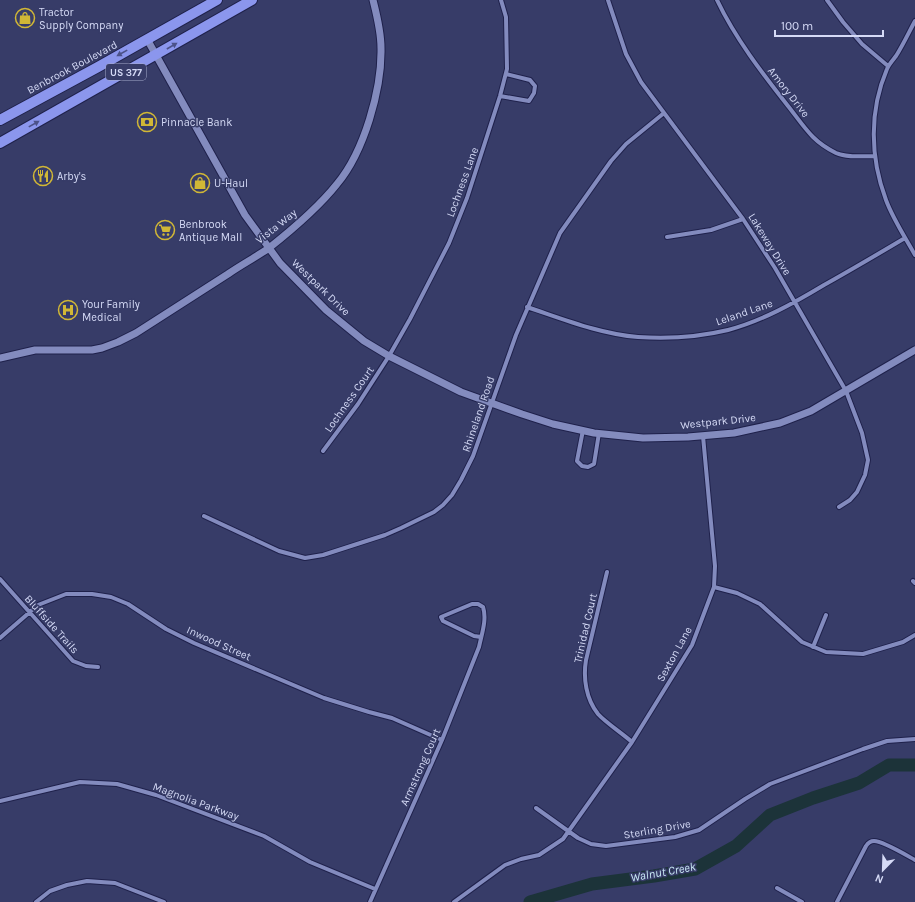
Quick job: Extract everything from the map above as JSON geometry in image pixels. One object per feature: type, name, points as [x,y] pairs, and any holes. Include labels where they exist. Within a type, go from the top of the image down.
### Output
[{"type":"highway","name":"Benbrook Boulevard","points":[[0,120],[217,0]]},
{"type":"highway","name":"US 377","points":[[0,143],[252,0]]},
{"type":"street","name":"Vista Way","points":[[0,358],[35,350],[92,350],[118,342],[136,333],[268,248],[309,214],[337,184],[354,157],[367,126],[376,97],[381,67],[381,48],[380,31],[373,0]]},
{"type":"street","name":"Lochness Lane","points":[[389,356],[410,320],[449,243],[467,198],[500,96],[507,69],[506,17],[501,0]]},
{"type":"street","name":"Lakeway Drive","points":[[608,0],[626,54],[641,82],[743,219],[775,268],[846,391],[862,433],[868,460],[865,475],[857,492],[850,500],[839,507]]},
{"type":"street","name":"Amory Drive","points":[[717,0],[723,13],[748,52],[775,90],[813,137],[824,146],[837,153],[850,156],[875,156]]},
{"type":"street","points":[[827,0],[862,44],[888,66]]},
{"type":"street","points":[[915,21],[896,55],[888,66],[883,79],[876,106],[874,140],[875,156],[886,200],[915,255]]},
{"type":"street","name":"Westpark Drive","points":[[147,39],[245,214],[268,248],[292,275],[326,310],[364,341],[389,356],[461,392],[553,424],[599,433],[643,438],[703,436],[734,433],[780,423],[811,411],[915,350]]},
{"type":"street","points":[[500,96],[529,101],[534,93],[535,86],[530,80],[506,74]]},
{"type":"street","name":"Rhineland Road","points":[[204,516],[279,551],[305,558],[323,555],[396,530],[434,512],[443,505],[462,480],[473,456],[516,335],[560,233],[611,161],[626,144],[664,113]]},
{"type":"street","points":[[667,237],[711,230],[743,219]]},
{"type":"street","name":"Leland Lane","points":[[527,307],[616,334],[638,337],[696,336],[729,329],[761,318],[794,302],[905,238]]},
{"type":"street","name":"Lochness Court","points":[[323,451],[358,404],[389,356]]},
{"type":"street","points":[[583,430],[577,461],[582,466],[588,467],[594,464],[599,433]]},
{"type":"street","name":"Sexton Lane","points":[[569,831],[632,742],[692,645],[714,587],[715,566],[703,436]]},
{"type":"street","name":"Trinidad Court","points":[[607,572],[586,660],[584,672],[585,684],[598,714],[632,742]]},
{"type":"street","name":"Bluffside Trails","points":[[0,579],[73,661],[86,666],[98,668]]},
{"type":"street","points":[[714,587],[737,593],[760,604],[802,642],[826,652],[863,654],[903,642],[915,635]]},
{"type":"street","name":"Inwood Street","points":[[0,638],[38,605],[66,594],[92,594],[111,597],[128,604],[166,629],[194,643],[324,698],[392,718],[442,740]]},
{"type":"street","name":"Armstrong Court","points":[[370,902],[442,740],[480,647],[486,615],[483,606],[472,604],[441,618],[443,621],[474,636],[481,637]]},
{"type":"street","points":[[813,647],[826,615]]},
{"type":"street","name":"Sterling Drive","points":[[536,808],[578,838],[591,844],[606,846],[675,837],[699,830],[770,784],[887,741],[915,739]]},
{"type":"street","name":"Magnolia Parkway","points":[[0,801],[80,782],[117,784],[156,795],[264,836],[310,862],[375,889]]},
{"type":"street","points":[[454,902],[505,865],[539,854],[563,839],[569,831]]},
{"type":"street","points":[[837,902],[869,842],[874,841],[882,843],[915,860]]},
{"type":"street","points":[[36,902],[50,891],[67,885],[87,881],[115,883],[164,902]]},
{"type":"street","points":[[777,888],[802,902]]},
{"type":"waterway","name":"Walnut Creek","points":[[530,902],[592,884],[695,869],[736,846],[770,815],[813,798],[859,783],[889,765],[915,765]]},
{"type":"place","name":"Tractor Supply Company","points":[[25,18]]},
{"type":"place","name":"Pinnacle Bank","points":[[147,122]]},
{"type":"place","name":"Arby's","points":[[43,176]]},
{"type":"place","name":"U-Haul","points":[[200,183]]},
{"type":"place","name":"Benbrook Antique Mall","points":[[165,230]]},
{"type":"place","name":"Your Family Medical","points":[[68,310]]}]
